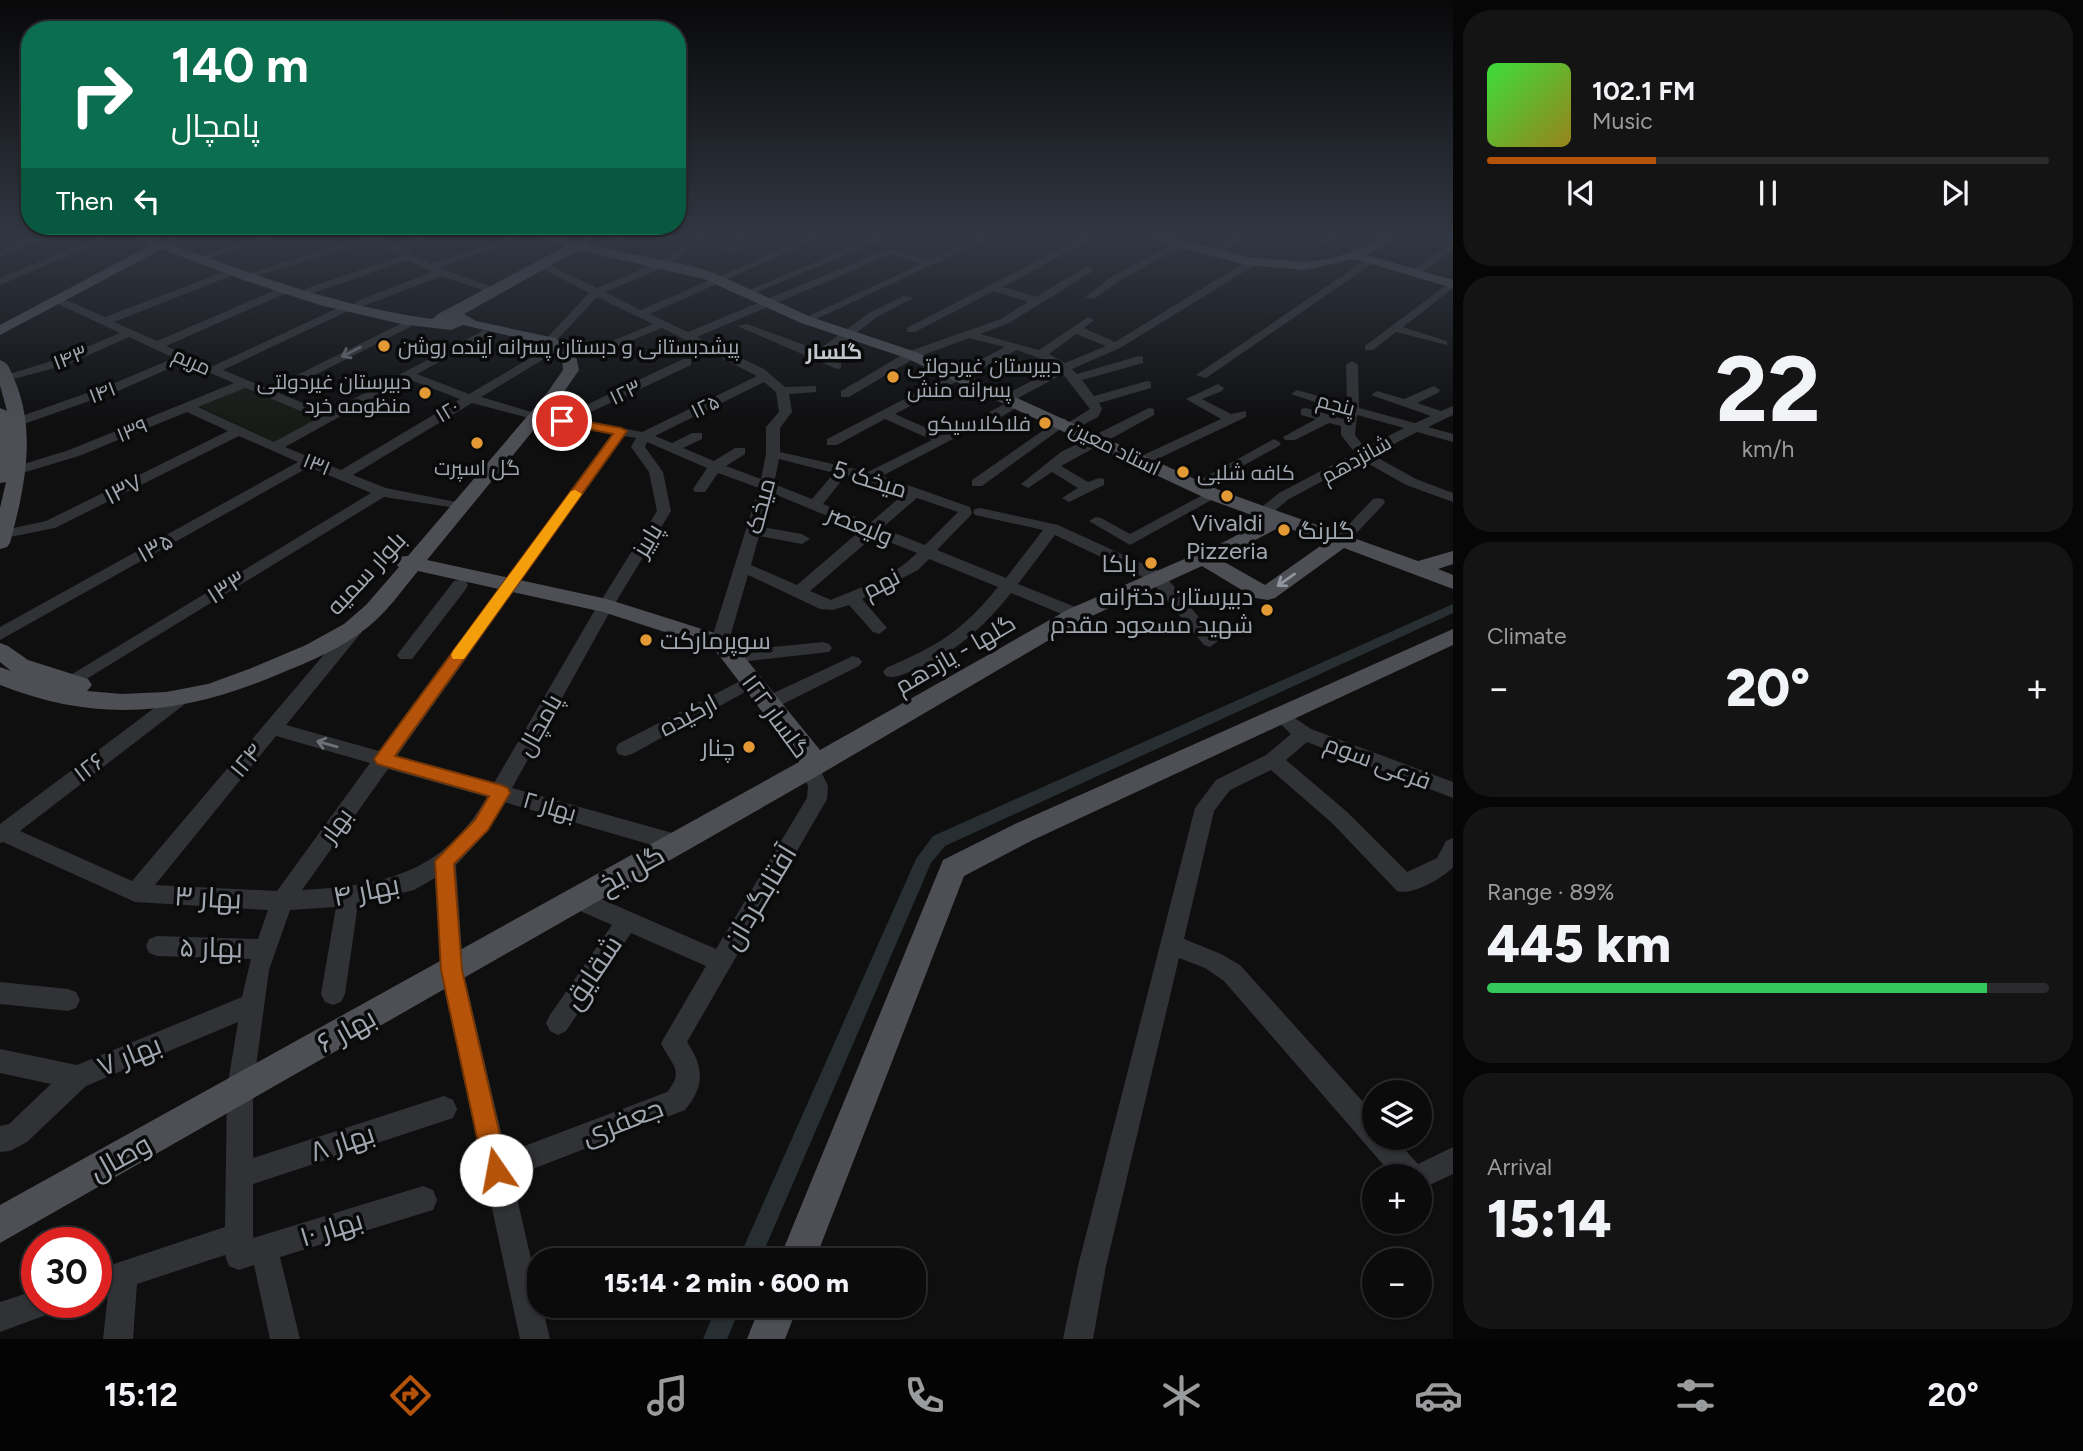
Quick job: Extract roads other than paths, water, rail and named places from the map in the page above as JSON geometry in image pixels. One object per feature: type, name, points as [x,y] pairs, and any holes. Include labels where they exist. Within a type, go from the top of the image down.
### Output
[{"type":"main road","points":[[0,323],[46,298]]},
{"type":"main road","points":[[317,298],[450,321],[551,345]]},
{"type":"main road","points":[[332,298],[412,322],[450,321],[484,333],[551,345]]},
{"type":"main road","points":[[450,321],[482,298]]},
{"type":"main road","points":[[450,321],[492,298]]},
{"type":"main road","name":"استاد معین","points":[[758,298],[806,320],[911,355],[1212,494],[1453,582]]},
{"type":"main road","points":[[0,331],[58,300]]},
{"type":"main road","name":"بلوار سمیه","points":[[0,651],[20,666],[70,683],[103,689],[151,689],[251,668],[328,635],[403,567],[533,415],[562,368],[561,358],[551,345]]},
{"type":"main road","points":[[0,478],[5,427],[3,371]]},
{"type":"main road","points":[[1,539],[6,496],[19,470],[5,427]]},
{"type":"main road","name":"بلوار سمیه","points":[[0,675],[45,692],[84,699],[179,699],[209,692],[294,660],[334,642],[357,626],[451,505],[483,474]]},
{"type":"main road","name":"گلها - یازدهم","points":[[810,768],[1077,614],[1233,545],[1272,516]]},
{"type":"main road","points":[[1203,558],[1268,593],[1342,540]]},
{"type":"main road","points":[[1423,570],[1453,557]]},
{"type":"main road","name":"گلسار ۱۲۲","points":[[403,567],[460,585],[508,588]]},
{"type":"main road","name":"گلسار ۱۲۲","points":[[403,567],[508,588],[604,610],[698,634],[726,651],[746,684],[779,740],[799,764],[810,768],[812,758],[769,704],[746,684],[721,662],[682,639],[604,610]]},
{"type":"main road","points":[[802,1248],[953,868],[1024,832],[1453,636]]},
{"type":"main road","name":"گل یخ","points":[[452,970],[810,768]]},
{"type":"main road","name":"بهار ۶","points":[[240,1089],[452,970]]},
{"type":"main road","name":"وصال","points":[[0,1225],[240,1089]]},
{"type":"main road","points":[[766,1339],[774,1318]]},
{"type":"street","points":[[106,321],[164,298]]},
{"type":"street","points":[[158,345],[265,298]]},
{"type":"street","points":[[214,370],[370,298]]},
{"type":"street","name":"۱۲۰","points":[[342,475],[551,345],[590,298]]},
{"type":"street","points":[[607,298],[689,336],[766,376],[782,391],[812,390]]},
{"type":"street","points":[[640,314],[676,298]]},
{"type":"street","points":[[689,336],[778,298]]},
{"type":"street","points":[[806,320],[852,298]]},
{"type":"street","points":[[819,355],[873,315],[907,298]]},
{"type":"street","points":[[911,330],[971,298]]},
{"type":"street","points":[[1028,298],[1039,302]]},
{"type":"street","points":[[845,394],[911,355],[971,335],[1044,298]]},
{"type":"street","points":[[991,417],[1013,400],[1071,373],[1193,298]]},
{"type":"street","points":[[1202,375],[1315,298]]},
{"type":"street","points":[[1369,348],[1435,298]]},
{"type":"street","name":"مریم","points":[[58,300],[184,358],[328,418]]},
{"type":"street","points":[[1041,354],[1088,320]]},
{"type":"street","points":[[268,394],[412,322]]},
{"type":"street","points":[[592,354],[662,324]]},
{"type":"street","points":[[743,326],[819,355],[837,365]]},
{"type":"street","points":[[1075,329],[1116,346]]},
{"type":"street","points":[[1397,329],[1443,343]]},
{"type":"street","name":"۱۴۳","points":[[3,371],[62,362],[131,332]]},
{"type":"street","points":[[275,447],[484,333]]},
{"type":"street","points":[[971,335],[1041,354],[1071,373],[1096,409],[1093,414],[1066,425],[977,483]]},
{"type":"street","points":[[832,442],[1015,346]]},
{"type":"street","name":"۱۴۱","points":[[5,427],[105,391],[184,358]]},
{"type":"street","points":[[1071,373],[1139,360]]},
{"type":"street","name":"۱۲۳","points":[[562,421],[687,362]]},
{"type":"street","points":[[1352,365],[1353,408],[1347,424],[1354,446],[1408,483],[1453,498]]},
{"type":"street","points":[[408,375],[469,398],[533,415]]},
{"type":"street","name":"۱۲۵","points":[[644,436],[766,376]]},
{"type":"street","name":"۱۳۹","points":[[19,470],[74,453],[244,384]]},
{"type":"street","points":[[1092,401],[1147,385]]},
{"type":"street","points":[[1142,461],[1236,417],[1192,400],[1218,388]]},
{"type":"street","points":[[1405,404],[1434,390]]},
{"type":"street","name":"میخک","points":[[726,651],[743,567],[767,486],[773,454],[773,427],[786,412],[782,391]]},
{"type":"street","name":"پنجم","points":[[1297,394],[1453,438]]},
{"type":"street","points":[[1377,395],[1448,413]]},
{"type":"street","name":"۱۳۱","points":[[188,407],[382,492],[451,505]]},
{"type":"street","points":[[1028,484],[1051,466],[1096,439],[1149,412]]},
{"type":"street","points":[[1306,412],[1347,424]]},
{"type":"street","name":"شانزدهم","points":[[1272,516],[1284,496],[1448,413]]},
{"type":"street","name":"۱۲۳","points":[[533,415],[644,436]]},
{"type":"street","points":[[886,415],[942,440]]},
{"type":"street","points":[[1290,437],[1327,419]]},
{"type":"street","points":[[870,477],[973,425]]},
{"type":"street","name":"۱۳۷","points":[[1,539],[50,525],[239,430]]},
{"type":"street","name":"بهار","points":[[285,1339],[248,1247],[240,1175],[240,1089],[258,970],[282,901],[621,431]]},
{"type":"street","name":"ولیعصر","points":[[644,436],[1077,614]]},
{"type":"street","name":"پاییز","points":[[604,610],[664,511],[656,471],[638,447],[644,436]]},
{"type":"street","points":[[675,447],[697,436]]},
{"type":"street","points":[[1196,486],[1275,443]]},
{"type":"street","points":[[700,489],[715,467],[740,451]]},
{"type":"street","name":"میخک 5","points":[[773,454],[870,477],[972,511],[1053,528],[1157,577]]},
{"type":"street","name":"۱۳۵","points":[[0,634],[309,461]]},
{"type":"street","points":[[1051,466],[1093,484],[1069,498]]},
{"type":"street","points":[[814,506],[843,470]]},
{"type":"street","name":"۱۳۳","points":[[70,683],[382,492]]},
{"type":"street","points":[[743,567],[799,592],[914,493]]},
{"type":"street","points":[[1096,521],[1130,540],[1212,494]]},
{"type":"street","points":[[1342,540],[1378,502]]},
{"type":"street","name":"نهم","points":[[799,592],[829,606],[852,598],[912,567],[929,553],[965,513],[972,511]]},
{"type":"street","points":[[892,672],[940,651],[960,636],[1007,585],[1053,528]]},
{"type":"street","points":[[754,530],[802,539]]},
{"type":"street","points":[[1157,577],[1210,641]]},
{"type":"street","points":[[406,655],[460,585]]},
{"type":"street","points":[[852,598],[880,628]]},
{"type":"street","name":"پامچال","points":[[444,861],[481,825],[604,610]]},
{"type":"street","name":"۱۲۴","points":[[135,893],[357,626]]},
{"type":"street","points":[[726,651],[823,648]]},
{"type":"street","points":[[769,704],[853,662]]},
{"type":"street","name":"ارکیده","points":[[625,749],[746,684]]},
{"type":"street","name":"۱۲۶","points":[[1,834],[179,699]]},
{"type":"street","name":"فرعی سوم","points":[[1280,715],[1304,734],[1453,790]]},
{"type":"street","name":"بهار ۲","points":[[272,728],[676,843]]},
{"type":"street","points":[[1078,1339],[1095,1254],[1205,808],[1223,785],[1273,760],[1304,734]]},
{"type":"street","points":[[1273,760],[1339,817],[1405,884],[1444,864],[1453,847]]},
{"type":"street","name":"آفتابگردان","points":[[577,900],[720,962],[817,799],[818,786],[810,768]]},
{"type":"street","points":[[1,834],[135,893]]},
{"type":"street","points":[[444,861],[452,970],[535,1339]]},
{"type":"street","name":"بهار ۴","points":[[282,901],[348,897],[414,881],[444,861]]},
{"type":"street","name":"بهار ۳","points":[[135,893],[282,901]]},
{"type":"street","points":[[333,995],[348,897]]},
{"type":"street","name":"شقایق","points":[[558,1023],[627,920]]},
{"type":"street","points":[[1172,945],[1213,961],[1232,973],[1362,1119]]},
{"type":"street","name":"بهار ۵","points":[[157,946],[265,949]]},
{"type":"street","name":"جعفری","points":[[496,1170],[676,1101],[688,1086],[691,1076],[690,1066],[673,1043],[720,962]]},
{"type":"street","points":[[0,993],[68,1000]]},
{"type":"street","name":"بهار ۷","points":[[0,1061],[76,1077],[253,1004]]},
{"type":"street","points":[[0,1139],[10,1138],[18,1133],[76,1077]]},
{"type":"street","name":"بهار ۸","points":[[240,1175],[444,1109]]},
{"type":"street","points":[[1388,1150],[1400,1164]]},
{"type":"street","points":[[1432,1170],[1453,1160]]},
{"type":"street","name":"بهار ۱۰","points":[[112,1279],[248,1247],[423,1200]]},
{"type":"street","points":[[118,1339],[124,1275]]},
{"type":"street","points":[[0,1317],[21,1310]]},
{"type":"waterway","points":[[754,1248],[924,859],[939,841],[1453,608]]},
{"type":"waterway","points":[[715,1339],[724,1318]]},
{"type":"place","name":"پیشدبستانی و دبستان پسرانه آینده روشن","points":[[384,346]]},
{"type":"place","name":"دبیرستان غیردولتی پسرانه منش","points":[[893,377]]},
{"type":"place","name":"دبیرستان غیردولتی منظومه خرد","points":[[425,393]]},
{"type":"place","name":"فلاکلاسیکو","points":[[1045,423]]},
{"type":"place","name":"گل اسپرت","points":[[477,443]]},
{"type":"place","name":"کافه شلبی","points":[[1183,472]]},
{"type":"place","name":"Vivaldi Pizzeria","points":[[1227,496]]},
{"type":"place","name":"گلرنگ","points":[[1284,530]]},
{"type":"place","name":"باکا","points":[[1151,563]]},
{"type":"place","name":"دبیرستان دخترانه شهید مسعود مقدم","points":[[1267,610]]},
{"type":"place","name":"سوپرمارکت","points":[[646,640]]},
{"type":"place","name":"چنار","points":[[749,747]]},
{"type":"district","name":"گلسار","points":[[834,351]]}]
